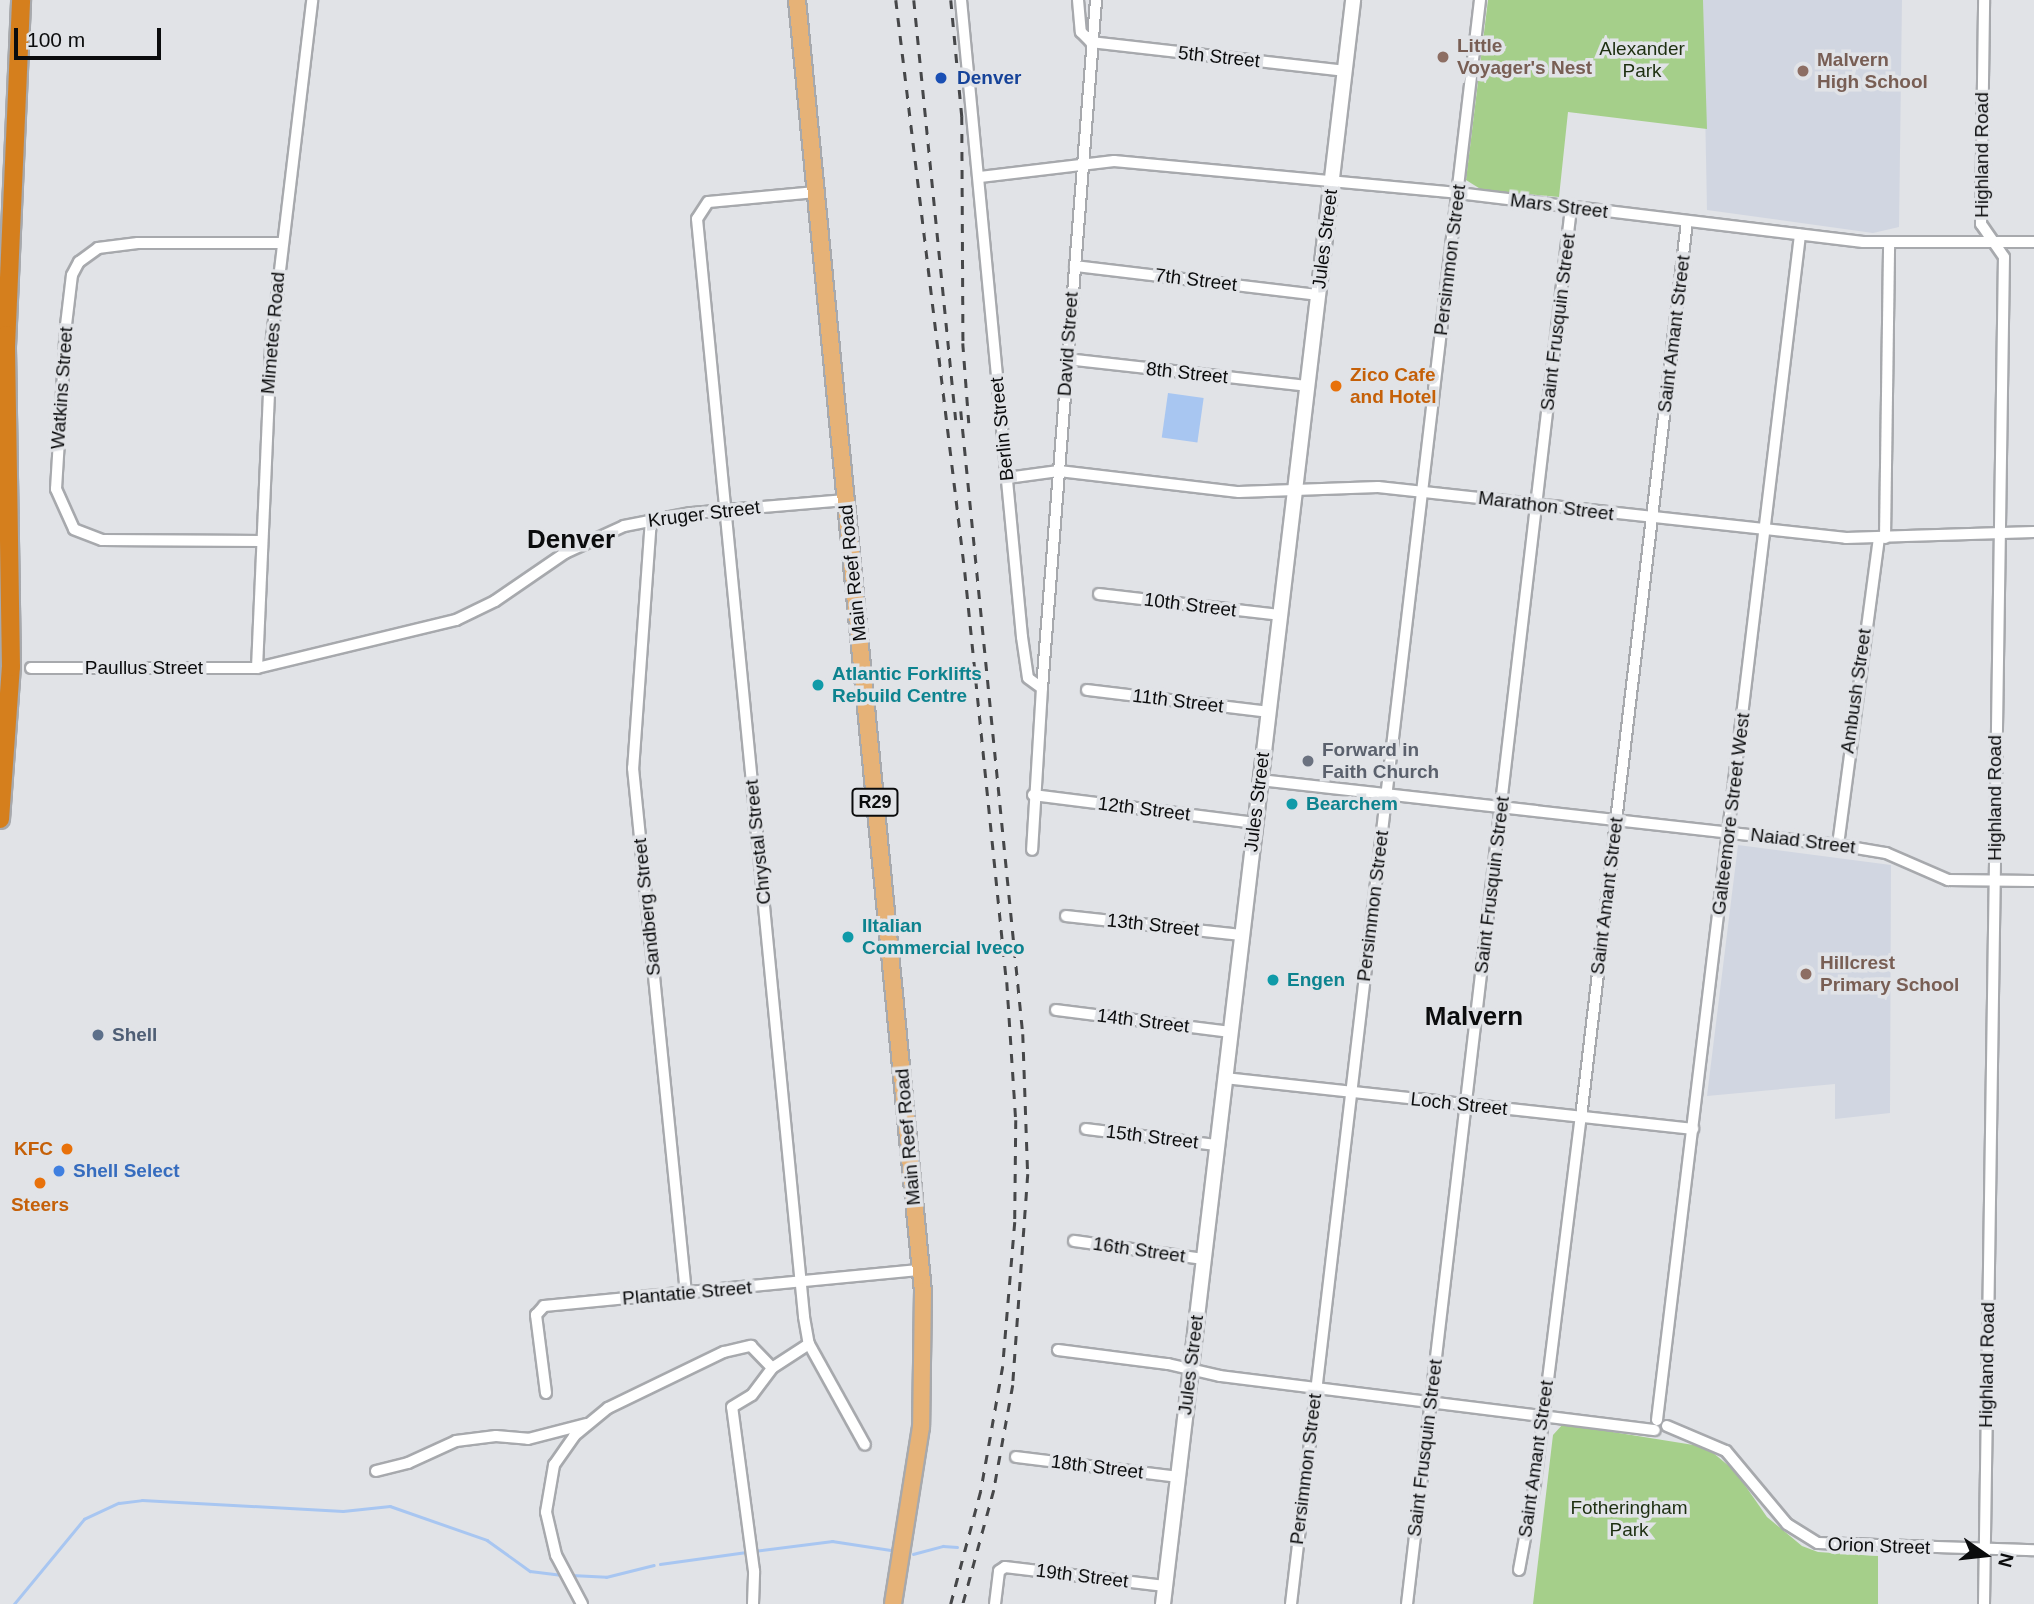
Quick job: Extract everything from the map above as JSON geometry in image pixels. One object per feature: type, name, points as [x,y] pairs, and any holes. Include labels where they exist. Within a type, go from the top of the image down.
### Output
[{"type":"highway","points":[[0,474],[21,0]]},
{"type":"highway","points":[[0,819],[11,667],[6,335]]},
{"type":"main road","name":"Main Reef Road","points":[[797,0],[921,1270],[925,1356],[921,1427],[893,1604]]},
{"type":"main road","name":"Jules Street","points":[[1163,1604],[1353,0]]},
{"type":"street","name":"Mimetes Road","points":[[257,668],[268,375],[312,0]]},
{"type":"street","name":"Berlin Street","points":[[961,0],[1024,650],[1031,683],[1042,688]]},
{"type":"street","points":[[1078,0],[1081,32],[1094,43]]},
{"type":"street","name":"David Street","points":[[1042,688],[1096,0]]},
{"type":"street","name":"Persimmon Street","points":[[1291,1604],[1480,0]]},
{"type":"street","name":"Highland Road","points":[[1984,0],[1982,229],[2004,257],[1997,534],[1984,1604]]},
{"type":"street","name":"5th Street","points":[[1094,43],[1345,71]]},
{"type":"street","name":"Mars Street","points":[[980,177],[1083,162],[1114,161],[1458,193],[1800,235],[1889,242],[2034,242]]},
{"type":"street","name":"Chrystal Street","points":[[816,192],[708,202],[700,208],[697,225],[800,1283],[809,1344],[865,1445]]},
{"type":"street","name":"Saint Frusquin Street","points":[[1407,1604],[1571,208]]},
{"type":"street","name":"Saint Amant Street","points":[[1518,1570],[1543,1415],[1581,1117],[1687,222]]},
{"type":"street","name":"Galteemore Street West","points":[[1660,1426],[1800,235]]},
{"type":"street","name":"Ambush Street","points":[[1838,845],[1882,538],[1889,242]]},
{"type":"street","name":"Watkins Street","points":[[262,541],[102,540],[74,529],[56,489],[66,325],[72,275],[79,262],[98,248],[138,243],[282,243]]},
{"type":"street","name":"7th Street","points":[[1074,266],[1318,295]]},
{"type":"street","name":"8th Street","points":[[1067,359],[1308,386]]},
{"type":"street","points":[[1007,478],[1059,471]]},
{"type":"street","name":"Marathon Street","points":[[1059,471],[1239,492],[1296,487],[1422,491],[1764,533],[1882,538],[2034,532]]},
{"type":"street","name":"Kruger Street","points":[[257,668],[456,620],[495,601],[565,554],[611,530],[651,519],[846,500]]},
{"type":"street","name":"Sandberg Street","points":[[651,519],[633,768],[686,1293]]},
{"type":"street","name":"10th Street","points":[[1099,594],[1281,615]]},
{"type":"street","name":"Paullus Street","points":[[31,668],[257,668]]},
{"type":"street","points":[[1032,850],[1033,795],[1042,688]]},
{"type":"street","name":"11th Street","points":[[1087,690],[1269,712]]},
{"type":"street","name":"Naiad Street","points":[[1260,779],[1838,845],[1886,853],[1940,878],[2034,881]]},
{"type":"street","name":"12th Street","points":[[1033,795],[1255,823]]},
{"type":"street","name":"13th Street","points":[[1066,916],[1241,935]]},
{"type":"street","name":"14th Street","points":[[1056,1010],[1230,1032]]},
{"type":"street","name":"Loch Street","points":[[1225,1078],[1693,1129]]},
{"type":"street","name":"15th Street","points":[[1086,1129],[1217,1146]]},
{"type":"street","name":"16th Street","points":[[1074,1241],[1204,1259]]},
{"type":"street","name":"Plantatie Street","points":[[546,1393],[538,1309],[921,1270]]},
{"type":"street","points":[[753,1604],[752,1558],[731,1411],[752,1395],[772,1368],[809,1344]]},
{"type":"street","points":[[376,1471],[408,1463],[456,1441],[496,1436],[528,1439],[587,1423],[698,1362],[739,1348],[754,1348],[772,1368]]},
{"type":"street","name":"Orion Street","points":[[1058,1350],[1316,1387],[1638,1426],[1660,1426],[1684,1432],[1726,1451],[1787,1524],[1818,1543],[2034,1550]]},
{"type":"street","points":[[582,1604],[556,1555],[546,1512],[554,1465],[587,1423]]},
{"type":"street","name":"18th Street","points":[[1016,1457],[1178,1477]]},
{"type":"street","name":"19th Street","points":[[995,1604],[999,1570],[1005,1567],[1165,1586]]},
{"type":"shaded area","name":"Malvern High School","points":[[1703,0],[1902,0],[1899,227],[1873,233],[1707,210]]},
{"type":"shaded area","name":"Hillcrest Primary School","points":[[1738,845],[1891,865],[1890,1113],[1835,1119],[1835,1084],[1707,1096]]},
{"type":"green space","name":"Alexander Park","points":[[1488,0],[1703,0],[1707,129],[1568,112],[1559,197],[1482,190],[1466,180]]},
{"type":"green space","name":"Fotheringham Park","points":[[1563,1424],[1706,1447],[1735,1471],[1767,1517],[1802,1546],[1818,1552],[1878,1556],[1878,1604],[1533,1604],[1553,1435]]},
{"type":"water","points":[[1168,393],[1204,398],[1197,443],[1162,438]]},
{"type":"waterway","points":[[14,1604],[84,1519],[119,1503],[142,1500],[343,1511],[390,1506],[487,1540],[530,1571],[564,1575]]},
{"type":"waterway","points":[[754,1551],[832,1541],[890,1550]]},
{"type":"waterway","points":[[913,1554],[943,1546],[957,1547]]},
{"type":"waterway","points":[[660,1564],[746,1552]]},
{"type":"waterway","points":[[571,1575],[606,1577],[654,1565]]},
{"type":"railway","points":[[896,0],[965,572],[1007,982],[1016,1120],[1015,1222],[1003,1366],[981,1491],[951,1604]]},
{"type":"railway","points":[[914,0],[956,420]]},
{"type":"railway","points":[[951,0],[962,116],[963,343],[969,423]]},
{"type":"railway","points":[[961,411],[1023,1034],[1028,1174],[1013,1385],[994,1490],[963,1604]]},
{"type":"place","name":"Little Voyager's Nest","points":[[1443,57]]},
{"type":"place","name":"Malvern High School","points":[[1803,71]]},
{"type":"place","name":"Denver","points":[[941,78]]},
{"type":"place","name":"Zico Cafe and Hotel","points":[[1336,386]]},
{"type":"place","name":"Atlantic Forklifts Rebuild Centre","points":[[818,685]]},
{"type":"place","name":"Forward in Faith Church","points":[[1308,761]]},
{"type":"place","name":"Bearchem","points":[[1292,804]]},
{"type":"place","name":"IItalian Commercial Iveco","points":[[848,937]]},
{"type":"place","name":"Hillcrest Primary School","points":[[1806,974]]},
{"type":"place","name":"Engen","points":[[1273,980]]},
{"type":"place","name":"Shell","points":[[98,1035]]},
{"type":"place","name":"KFC","points":[[67,1149]]},
{"type":"place","name":"Shell Select","points":[[59,1171]]},
{"type":"place","name":"Steers","points":[[40,1183]]},
{"type":"district","name":"Denver","points":[[571,540]]},
{"type":"district","name":"Malvern","points":[[1474,1017]]}]
